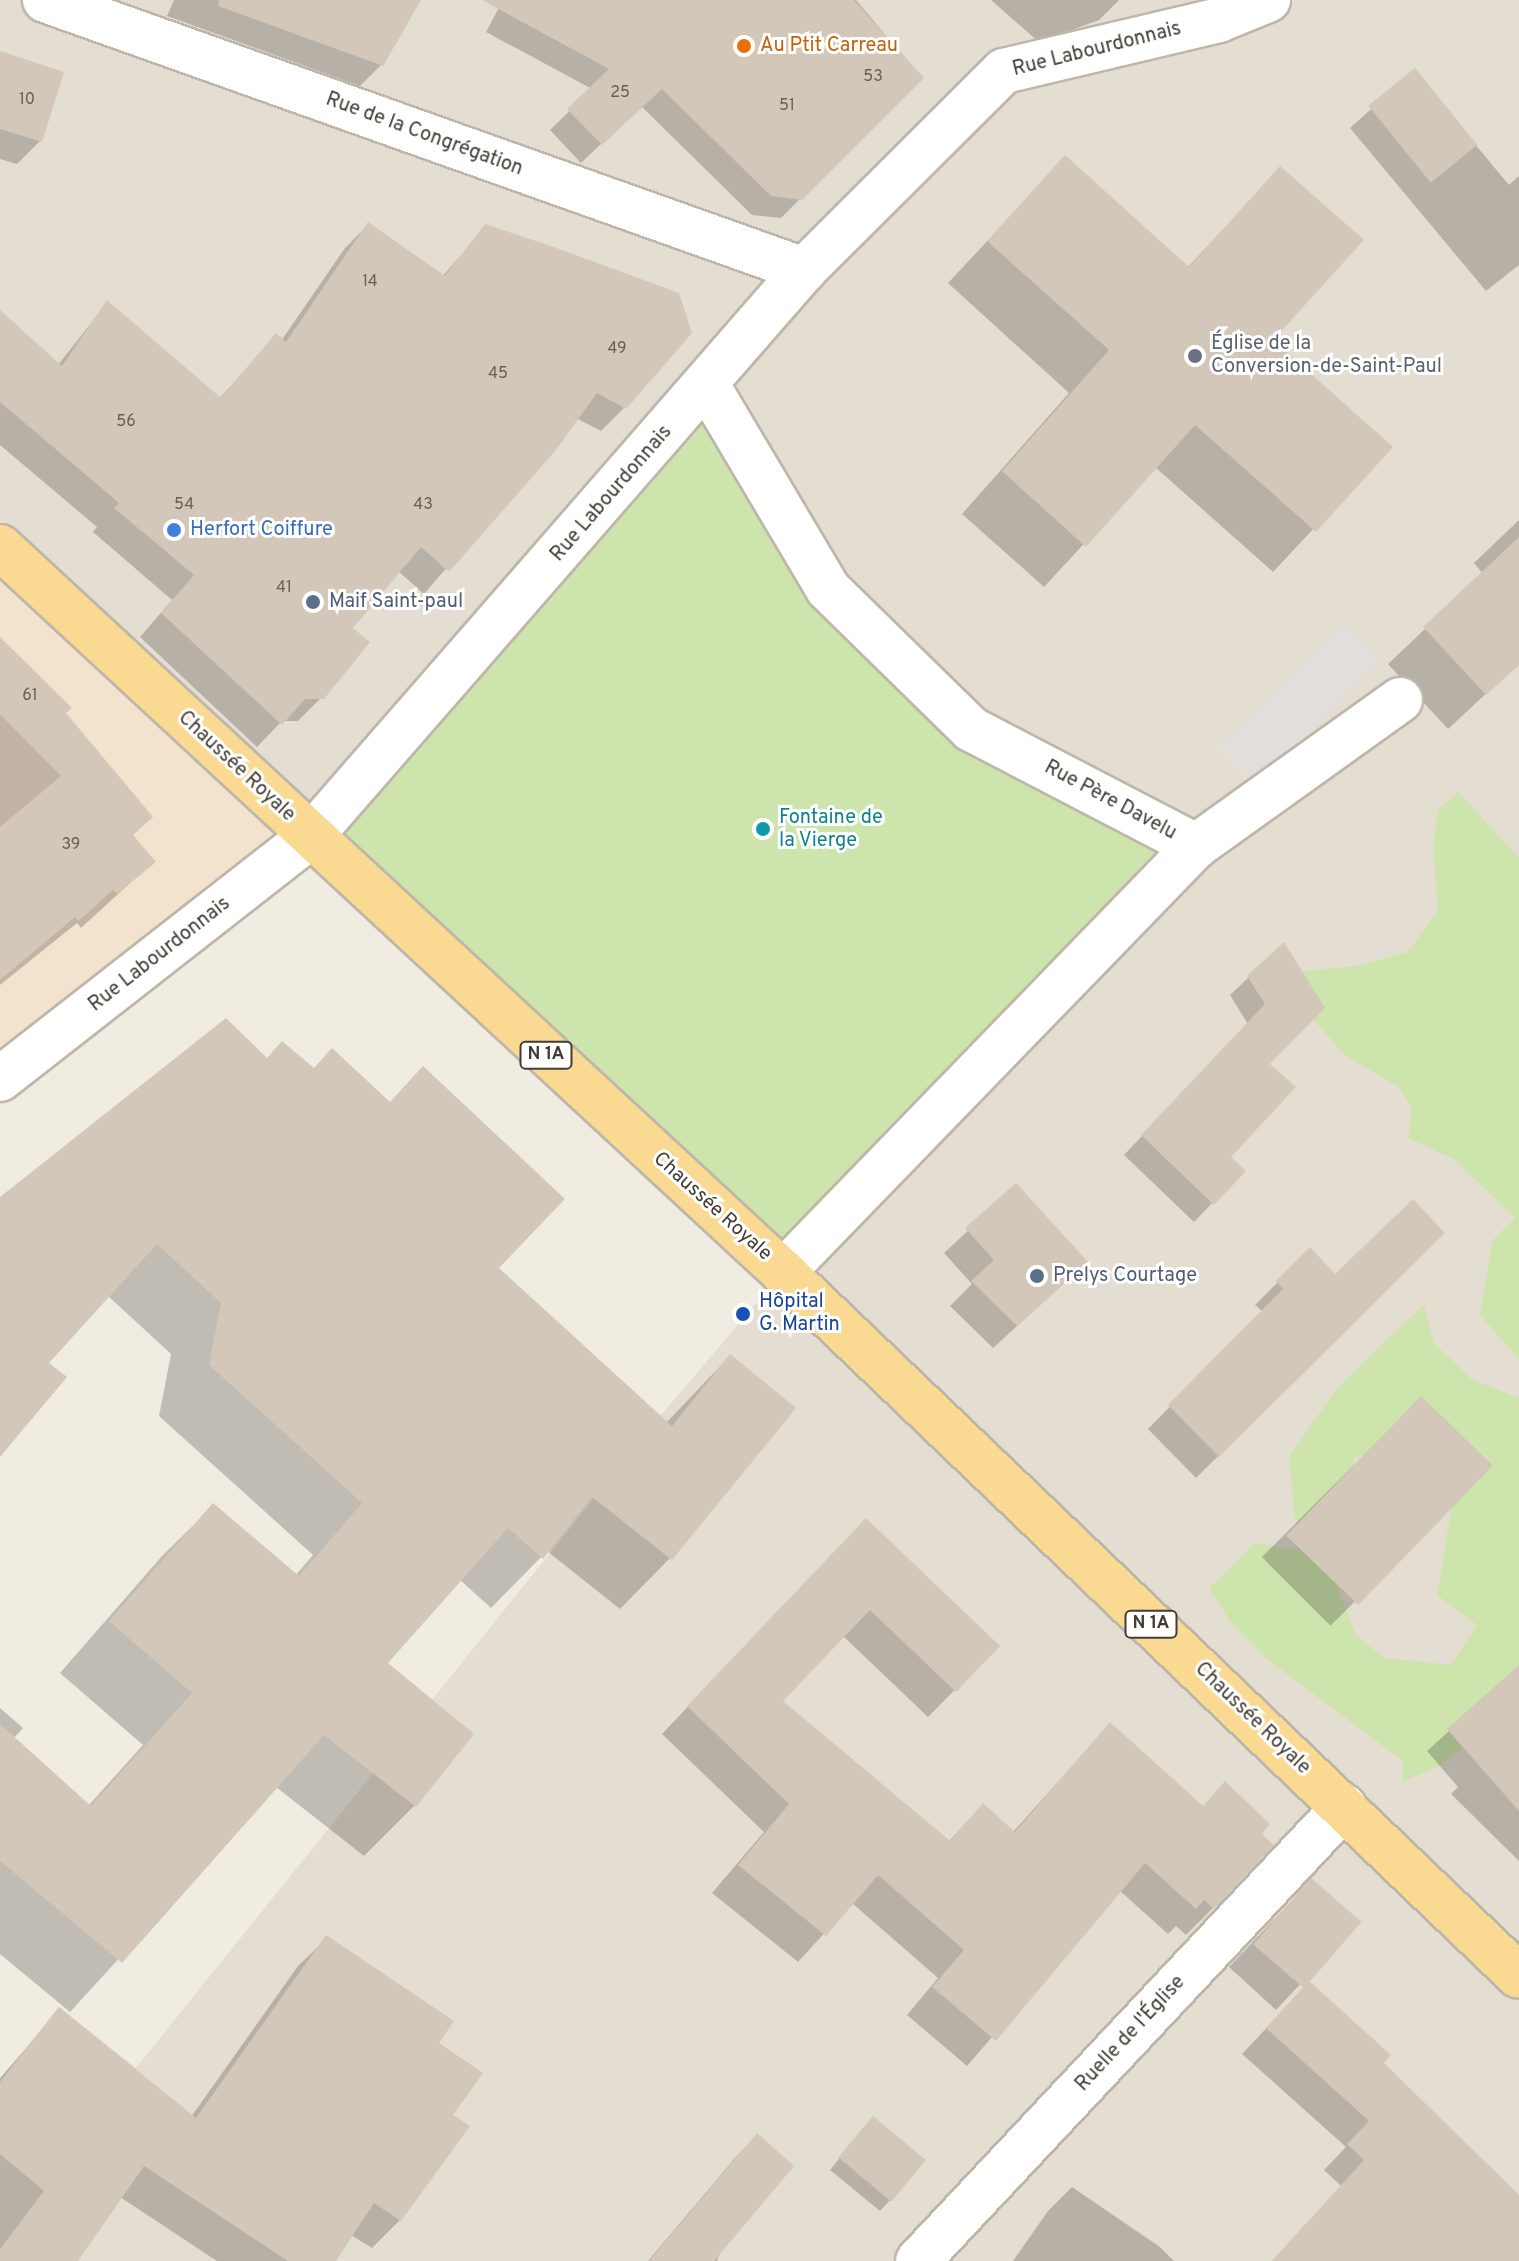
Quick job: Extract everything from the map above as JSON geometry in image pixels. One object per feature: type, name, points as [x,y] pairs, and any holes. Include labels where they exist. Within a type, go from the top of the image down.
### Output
[{"type":"main road","name":"Chaussée Royale","points":[[0,547],[783,1272],[1519,1976]]},
{"type":"street","name":"Rue de la Congrégation","points":[[45,0],[804,270]]},
{"type":"street","name":"Rue Labourdonnais","points":[[0,1079],[310,837],[707,385],[804,270],[1004,71],[1219,20],[1268,0]]},
{"type":"street","name":"Rue Père Davelu","points":[[707,385],[828,589],[971,729],[1196,846],[783,1272]]},
{"type":"street","points":[[1196,846],[1400,700]]},
{"type":"street","name":"Ruelle de l'Église","points":[[918,2261],[1344,1807]]},
{"type":"shaded area","points":[[0,0],[1519,0],[1519,2261],[0,2261],[0,2079],[59,2007],[136,2068],[661,1415],[783,1272],[0,547]]},
{"type":"shaded area","points":[[0,547],[310,837],[0,1079]]},
{"type":"shaded area","points":[[1344,623],[1381,660],[1257,784],[1220,747]]},
{"type":"green space","points":[[707,385],[828,589],[971,729],[1196,846],[783,1272],[310,837]]},
{"type":"green space","points":[[1458,792],[1519,858],[1519,1359],[1480,1315],[1492,1241],[1515,1218],[1454,1159],[1408,1138],[1412,1108],[1399,1087],[1346,1056],[1272,974],[1357,966],[1408,952],[1438,911],[1433,846],[1438,810]]},
{"type":"green space","points":[[1438,1291],[1424,1306],[1434,1343],[1471,1379],[1519,1398],[1519,1700],[1440,1766],[1402,1782],[1403,1761],[1267,1659],[1232,1624],[1209,1588],[1255,1543],[1298,1550],[1289,1457],[1337,1388]],"holes":[[[1392,1451],[1456,1480],[1437,1595],[1477,1625],[1451,1665],[1385,1658],[1356,1636],[1335,1581],[1355,1457]]]},
{"type":"building","points":[[219,0],[421,0],[383,66],[218,6]]},
{"type":"building","points":[[482,0],[854,0],[924,78],[802,200],[771,196],[662,89],[602,145],[567,109],[609,69]]},
{"type":"building","points":[[0,51],[64,72],[42,142],[0,129]]},
{"type":"building","points":[[1415,68],[1477,145],[1431,183],[1368,106]]},
{"type":"building","name":"Église de la Conversion-de-Saint-Paul","points":[[1065,155],[1189,267],[1280,166],[1364,240],[1273,340],[1393,447],[1316,532],[1195,425],[1086,547],[1002,471],[1109,350],[987,241]]},
{"type":"building","points":[[368,222],[445,276],[485,224],[551,246],[679,293],[692,333],[626,409],[597,393],[555,451],[449,572],[421,547],[353,628],[370,642],[324,699],[305,699],[282,725],[161,613],[194,575],[114,508],[119,503],[0,402],[0,310],[62,366],[107,300],[221,398],[276,333],[286,342]]},
{"type":"building","points":[[1519,537],[1519,665],[1486,695],[1423,627]]},
{"type":"building","points":[[0,637],[72,708],[66,713],[153,817],[133,835],[156,862],[117,894],[113,890],[78,921],[75,917],[0,980],[0,827],[61,776],[0,714]]},
{"type":"building","points":[[1284,942],[1325,1008],[1270,1064],[1296,1087],[1231,1157],[1246,1171],[1214,1205],[1141,1135],[1265,1004],[1247,976]]},
{"type":"building","points":[[226,1018],[267,1058],[282,1041],[314,1068],[332,1048],[390,1102],[423,1066],[565,1199],[499,1268],[672,1426],[730,1354],[796,1408],[672,1560],[592,1497],[543,1559],[508,1528],[388,1663],[474,1734],[416,1807],[324,1735],[122,1963],[0,1861],[0,1724],[91,1806],[192,1693],[109,1621],[213,1503],[299,1576],[362,1503],[209,1365],[221,1303],[157,1244],[49,1363],[67,1377],[0,1457],[0,1197]]},
{"type":"building","points":[[1016,1183],[1088,1262],[1017,1326],[971,1281],[994,1260],[965,1228]]},
{"type":"building","points":[[1413,1199],[1445,1233],[1219,1457],[1168,1405],[1283,1289],[1276,1281],[1310,1247],[1335,1274]]},
{"type":"building","points":[[1421,1396],[1493,1465],[1358,1605],[1286,1536]]},
{"type":"building","points":[[866,1518],[1000,1646],[956,1692],[870,1610],[783,1701],[950,1841],[983,1803],[1015,1832],[1110,1722],[1203,1806],[1225,1781],[1270,1824],[1262,1834],[1274,1845],[1214,1909],[1204,1900],[1196,1909],[1145,1863],[996,2041],[932,1987],[964,1950],[878,1875],[826,1936],[738,1865],[789,1804],[687,1706]]},
{"type":"building","points":[[1519,1665],[1519,1811],[1447,1729]]},
{"type":"building","points":[[1311,1878],[1362,1922],[1304,1988],[1253,1944]]},
{"type":"building","points":[[326,1935],[454,2021],[439,2043],[483,2073],[453,2115],[470,2126],[401,2221],[374,2203],[336,2261],[288,2261],[144,2166],[78,2261],[0,2261],[0,2249],[44,2191],[0,2154],[0,2082],[59,2007],[196,2118]]},
{"type":"building","points":[[1309,1981],[1391,2055],[1384,2063],[1519,2195],[1519,2261],[1272,2261],[1364,2160],[1347,2144],[1369,2121],[1266,2028]]},
{"type":"building","points":[[873,2116],[926,2160],[891,2202],[838,2157]]},
{"type":"building","points":[[757,2133],[794,2166],[714,2261],[649,2261]]},
{"type":"place","name":"Au Ptit Carreau","points":[[744,46]]},
{"type":"place","name":"Église de la Conversion-de-Saint-Paul","points":[[1195,356]]},
{"type":"place","name":"Herfort Coiffure","points":[[174,530]]},
{"type":"place","name":"Maif Saint-paul","points":[[313,602]]},
{"type":"place","name":"Fontaine de la Vierge","points":[[763,829]]},
{"type":"place","name":"Prelys Courtage","points":[[1037,1276]]},
{"type":"place","name":"Hôpital G. Martin","points":[[743,1314]]}]
